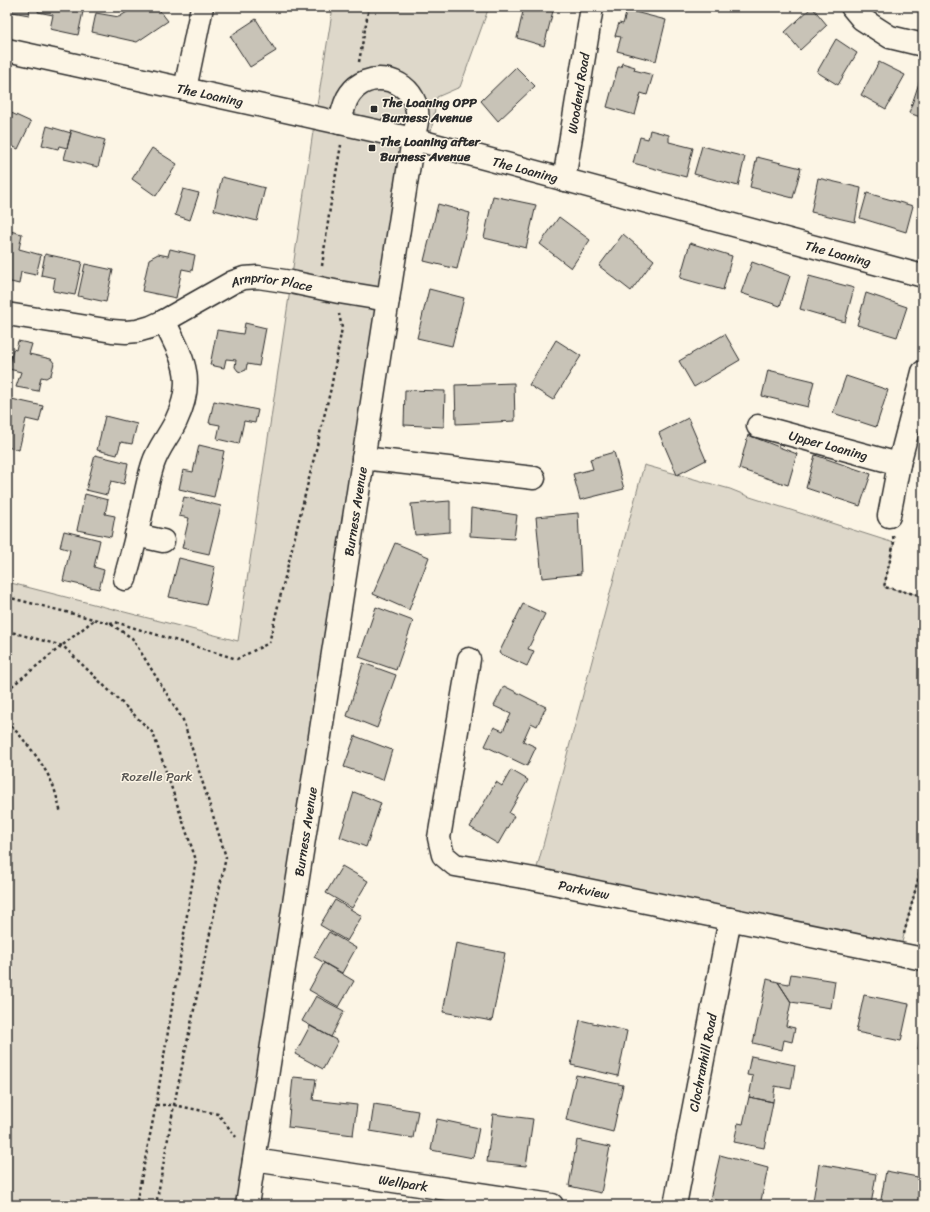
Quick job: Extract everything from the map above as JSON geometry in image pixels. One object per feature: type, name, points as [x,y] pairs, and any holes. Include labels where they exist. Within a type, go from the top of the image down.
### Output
[{"type":"street","points":[[186,89],[202,7]]},
{"type":"street","name":"Woodend Road","points":[[564,180],[592,7]]},
{"type":"street","points":[[852,7],[862,19],[890,37],[923,45]]},
{"type":"street","name":"The Loaning","points":[[7,50],[413,139],[923,276]]},
{"type":"street","name":"Burness Avenue","points":[[247,1205],[413,139],[418,121],[416,103],[407,90],[401,85],[393,81],[380,78],[367,81],[355,88]]},
{"type":"street","points":[[343,124],[347,99],[355,88]]},
{"type":"street","name":"Arnprior Place","points":[[7,314],[126,332],[137,332],[164,321],[233,282],[244,278],[258,277],[388,300]]},
{"type":"street","points":[[125,579],[153,464],[160,446],[176,421],[186,393],[187,380],[184,364],[164,321]]},
{"type":"street","points":[[888,516],[899,464],[923,372]]},
{"type":"street","name":"Upper Loaning","points":[[758,426],[899,464]]},
{"type":"street","name":"Burness Avenue","points":[[364,458],[534,478]]},
{"type":"street","points":[[136,535],[163,541]]},
{"type":"street","name":"Parkview","points":[[469,659],[439,838],[443,855],[455,865],[534,879],[923,959]]},
{"type":"street","name":"Clochranhill Road","points":[[675,1205],[730,919]]},
{"type":"street","name":"Wellpark","points":[[254,1160],[552,1205]]},
{"type":"path","points":[[355,88],[369,7]]},
{"type":"path","points":[[110,623],[115,622],[237,659],[269,644],[330,388],[342,328],[340,316],[324,289],[330,208],[343,124]]},
{"type":"path","points":[[888,516],[894,542],[884,587],[923,596]]},
{"type":"path","points":[[7,597],[110,623],[132,638],[183,720],[226,857],[174,1105],[156,1205]]},
{"type":"path","points":[[7,690],[63,646],[94,619]]},
{"type":"path","points":[[7,631],[63,646],[153,733],[196,860],[156,1105],[136,1205]]},
{"type":"path","points":[[7,722],[14,728],[41,764],[52,783],[61,813]]},
{"type":"path","points":[[7,732],[14,728]]},
{"type":"path","points":[[899,954],[923,860]]},
{"type":"path","points":[[156,1105],[174,1105],[218,1114],[254,1160]]},
{"type":"green space","points":[[333,7],[489,7],[460,87],[437,97],[429,144],[413,139],[386,299],[291,281]]},
{"type":"green space","name":"Rozelle Park","points":[[291,283],[386,301],[241,1205],[7,1205],[7,582],[238,641]]},
{"type":"green space","points":[[644,465],[730,489],[750,497],[894,543],[884,587],[923,596],[923,860],[899,954],[534,879]]},
{"type":"building","points":[[7,7],[30,7],[29,15],[7,11]]},
{"type":"building","points":[[39,7],[84,7],[78,35],[50,29],[53,15],[38,12]]},
{"type":"building","points":[[135,7],[157,7],[168,21],[137,42],[92,32],[96,13],[119,17]]},
{"type":"building","points":[[524,7],[554,7],[544,46],[517,38]]},
{"type":"building","points":[[812,7],[827,25],[800,50],[785,32]]},
{"type":"building","points":[[627,10],[666,20],[656,61],[617,51],[621,37],[615,36],[619,23],[623,24]]},
{"type":"building","points":[[256,19],[276,51],[250,67],[230,36]]},
{"type":"building","points":[[836,39],[857,53],[838,85],[817,72]]},
{"type":"building","points":[[879,62],[905,75],[886,109],[861,95]]},
{"type":"building","points":[[622,63],[635,67],[634,70],[653,75],[647,95],[641,93],[635,115],[607,107],[618,67],[621,67]]},
{"type":"building","points":[[516,67],[535,86],[498,121],[481,101]]},
{"type":"building","points":[[921,77],[923,78],[923,118],[909,113]]},
{"type":"building","points":[[7,111],[31,122],[18,149],[7,144]]},
{"type":"building","points":[[47,126],[71,133],[67,148],[59,146],[58,149],[42,145]]},
{"type":"building","points":[[70,130],[105,140],[98,167],[64,159],[71,133]]},
{"type":"building","points":[[650,130],[669,135],[669,142],[693,148],[686,177],[633,163],[640,137],[648,139]]},
{"type":"building","points":[[702,146],[745,157],[738,186],[694,174]]},
{"type":"building","points":[[152,148],[177,164],[156,196],[132,179]]},
{"type":"building","points":[[757,157],[801,168],[793,198],[750,187]]},
{"type":"building","points":[[222,177],[265,188],[257,221],[214,210]]},
{"type":"building","points":[[818,178],[861,188],[855,222],[811,212]]},
{"type":"building","points":[[183,189],[199,193],[190,220],[175,215]]},
{"type":"building","points":[[867,193],[913,206],[906,232],[860,218]]},
{"type":"building","points":[[493,196],[536,205],[526,248],[484,238]]},
{"type":"building","points":[[438,204],[470,213],[457,269],[424,261]]},
{"type":"building","points":[[559,217],[590,240],[571,268],[540,244]]},
{"type":"building","points":[[10,231],[22,234],[19,249],[41,255],[36,275],[21,272],[19,284],[7,281],[7,244]]},
{"type":"building","points":[[623,234],[654,260],[631,291],[599,266]]},
{"type":"building","points":[[690,243],[732,256],[723,290],[680,278]]},
{"type":"building","points":[[170,249],[195,255],[192,271],[182,269],[176,298],[142,291],[149,259],[158,254],[168,256]]},
{"type":"building","points":[[45,254],[82,262],[75,295],[53,291],[55,278],[41,275]]},
{"type":"building","points":[[752,262],[790,276],[780,306],[741,293]]},
{"type":"building","points":[[85,264],[113,270],[106,302],[78,296]]},
{"type":"building","points":[[809,276],[854,288],[845,322],[800,309]]},
{"type":"building","points":[[429,289],[464,298],[452,346],[417,338]]},
{"type":"building","points":[[866,293],[907,307],[897,337],[857,325]]},
{"type":"building","points":[[245,323],[266,328],[259,366],[247,364],[246,370],[241,372],[235,367],[236,360],[226,359],[224,368],[210,365],[217,330],[243,334]]},
{"type":"building","points":[[725,334],[740,360],[694,387],[679,361]]},
{"type":"building","points":[[556,340],[581,356],[553,400],[529,385]]},
{"type":"building","points":[[18,341],[32,344],[29,354],[51,359],[54,363],[51,375],[46,378],[41,377],[38,391],[16,387],[21,372],[9,369],[13,349],[16,350]]},
{"type":"building","points":[[768,370],[814,381],[808,407],[762,396]]},
{"type":"building","points":[[846,376],[888,390],[876,427],[833,413]]},
{"type":"building","points":[[514,383],[515,421],[456,424],[455,385]]},
{"type":"building","points":[[405,390],[445,391],[444,427],[404,425]]},
{"type":"building","points":[[7,398],[43,406],[39,422],[26,419],[19,450],[7,447]]},
{"type":"building","points":[[214,401],[258,410],[255,423],[244,421],[239,444],[217,439],[220,425],[209,423]]},
{"type":"building","points":[[105,416],[137,424],[132,444],[121,442],[117,455],[97,450]]},
{"type":"building","points":[[688,418],[706,460],[677,475],[659,433]]},
{"type":"building","points":[[748,435],[797,454],[788,485],[739,469]]},
{"type":"building","points":[[199,445],[224,451],[214,497],[179,489],[183,470],[193,472]]},
{"type":"building","points":[[614,452],[624,489],[580,500],[573,474],[593,469],[590,459]]},
{"type":"building","points":[[95,455],[128,463],[124,484],[111,481],[107,495],[86,490]]},
{"type":"building","points":[[815,455],[871,474],[860,506],[806,488]]},
{"type":"building","points":[[7,494],[11,495],[8,511],[7,510]]},
{"type":"building","points":[[85,494],[108,500],[105,514],[115,516],[111,537],[77,530]]},
{"type":"building","points":[[184,497],[221,506],[209,554],[182,548],[189,518],[179,516]]},
{"type":"building","points":[[450,501],[450,532],[415,535],[411,504]]},
{"type":"building","points":[[471,508],[517,515],[514,539],[470,536]]},
{"type":"building","points":[[578,513],[581,574],[542,578],[536,517]]},
{"type":"building","points":[[64,531],[100,540],[94,567],[104,570],[99,589],[63,581],[70,550],[60,547]]},
{"type":"building","points":[[395,543],[429,557],[409,610],[373,594]]},
{"type":"building","points":[[179,558],[215,567],[206,605],[169,597]]},
{"type":"building","points":[[523,604],[545,614],[528,649],[534,651],[527,666],[499,653]]},
{"type":"building","points":[[376,607],[413,621],[396,670],[359,657]]},
{"type":"building","points":[[363,663],[396,675],[377,728],[347,716]]},
{"type":"building","points":[[504,686],[546,707],[537,726],[531,723],[523,741],[536,747],[527,766],[485,746],[494,727],[503,731],[511,714],[494,706]]},
{"type":"building","points":[[355,736],[392,750],[383,780],[344,767]]},
{"type":"building","points":[[511,770],[528,780],[509,813],[514,816],[498,844],[470,827],[496,782],[502,786]]},
{"type":"building","points":[[354,792],[381,803],[366,847],[340,837]]},
{"type":"building","points":[[342,866],[368,881],[352,908],[326,893]]},
{"type":"building","points":[[335,900],[362,916],[347,941],[320,925]]},
{"type":"building","points":[[329,932],[356,948],[342,973],[314,957]]},
{"type":"building","points":[[456,943],[505,953],[492,1021],[443,1012]]},
{"type":"building","points":[[324,963],[354,981],[339,1007],[309,990]]},
{"type":"building","points":[[791,974],[835,981],[831,1008],[791,1002],[778,982],[789,984]]},
{"type":"building","points":[[767,979],[778,982],[791,1002],[786,1026],[795,1028],[792,1042],[784,1040],[782,1050],[753,1043]]},
{"type":"building","points":[[864,995],[909,1004],[901,1041],[856,1032]]},
{"type":"building","points":[[316,996],[344,1011],[331,1037],[302,1021]]},
{"type":"building","points":[[580,1020],[627,1031],[618,1076],[571,1065]]},
{"type":"building","points":[[923,1020],[923,1051],[918,1049]]},
{"type":"building","points":[[310,1026],[338,1041],[323,1069],[295,1054]]},
{"type":"building","points":[[751,1056],[795,1065],[791,1089],[775,1086],[773,1102],[749,1097],[753,1076],[747,1075]]},
{"type":"building","points":[[576,1075],[623,1085],[613,1132],[566,1120]]},
{"type":"building","points":[[293,1077],[316,1079],[313,1100],[357,1105],[353,1135],[288,1127]]},
{"type":"building","points":[[749,1097],[773,1102],[764,1148],[734,1142],[738,1123],[743,1124]]},
{"type":"building","points":[[374,1104],[418,1111],[413,1138],[370,1131]]},
{"type":"building","points":[[493,1114],[533,1119],[526,1166],[487,1162]]},
{"type":"building","points":[[437,1119],[479,1128],[473,1158],[431,1150]]},
{"type":"building","points":[[577,1140],[610,1147],[601,1193],[569,1186]]},
{"type":"building","points":[[720,1155],[768,1168],[760,1205],[734,1205],[710,1199]]},
{"type":"building","points":[[819,1164],[876,1174],[871,1205],[836,1205],[813,1201]]},
{"type":"building","points":[[886,1171],[923,1178],[923,1195],[921,1205],[880,1205]]},
{"type":"place","name":"The Loaning OPP Burness Avenue","points":[[374,109]]},
{"type":"place","name":"The Loaning after Burness Avenue","points":[[372,148]]}]
